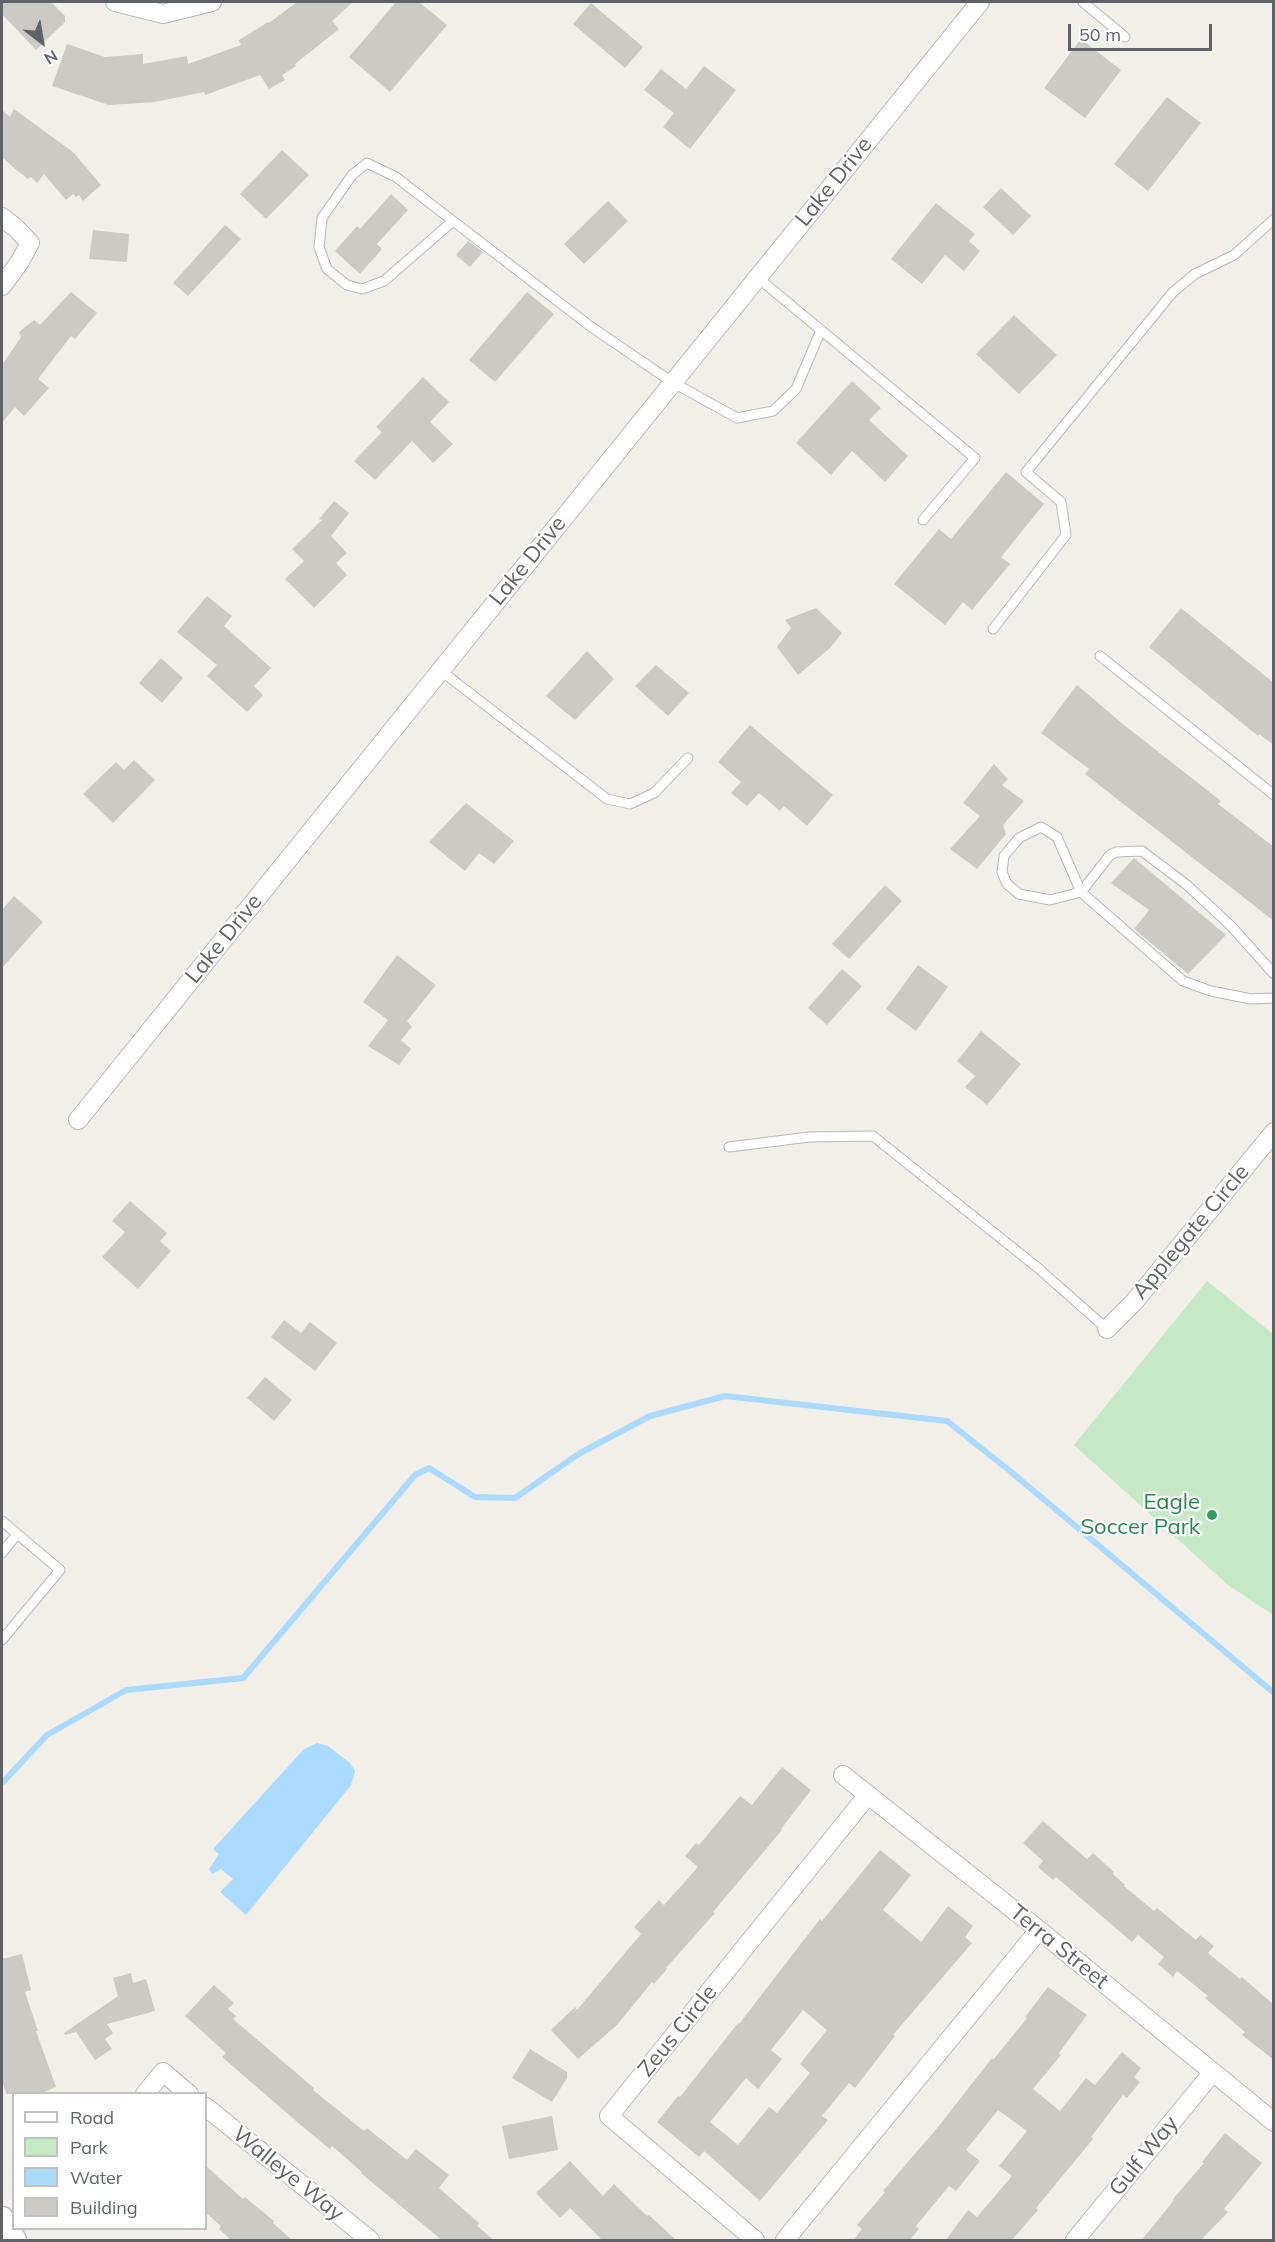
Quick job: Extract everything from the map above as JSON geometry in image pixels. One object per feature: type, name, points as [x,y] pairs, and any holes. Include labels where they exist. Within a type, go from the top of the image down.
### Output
[{"type":"street","points":[[115,2],[163,14],[212,2]]},
{"type":"street","name":"Lake Drive","points":[[78,1120],[980,2]]},
{"type":"street","points":[[2,217],[30,243],[20,263],[2,286]]},
{"type":"street","name":"Applegate Circle","points":[[1107,1329],[1134,1302],[1274,1132]]},
{"type":"street","name":"Terra Street","points":[[843,1775],[1039,1930],[1274,2122]]},
{"type":"street","name":"Zeus Circle","points":[[755,2241],[609,2116],[867,1796]]},
{"type":"street","points":[[784,2241],[1039,1930]]},
{"type":"street","points":[[146,2092],[163,2072],[187,2092]]},
{"type":"street","name":"Gulf Way","points":[[1075,2241],[1213,2072]]},
{"type":"street","name":"Walleye Way","points":[[207,2108],[370,2241]]},
{"type":"street","points":[[6,2218],[15,2241]]},
{"type":"lane","points":[[1083,2],[1125,37]]},
{"type":"lane","points":[[453,221],[384,281],[362,289],[347,285],[327,269],[319,247],[322,218],[352,175],[367,163],[396,177],[590,326],[672,382],[736,418],[772,411],[796,389],[820,330]]},
{"type":"lane","points":[[993,629],[1066,535],[1060,502],[1026,472],[1173,291],[1195,274],[1234,255],[1274,219]]},
{"type":"lane","points":[[757,277],[975,458],[923,520]]},
{"type":"lane","points":[[1100,656],[1274,795]]},
{"type":"lane","points":[[440,670],[607,799],[630,804],[654,793],[688,758]]},
{"type":"lane","points":[[1274,974],[1232,926],[1187,885],[1142,850],[1116,852],[1110,855],[1081,892],[1050,900],[1019,894],[1007,885],[1002,872],[1004,856],[1019,838],[1041,827],[1057,837],[1081,892],[1183,981],[1211,991],[1251,999],[1274,998]]},
{"type":"lane","points":[[729,1148],[809,1137],[873,1136],[1038,1268],[1107,1329]]},
{"type":"lane","points":[[2,1521],[60,1570],[2,1640]]},
{"type":"lane","points":[[2,1553],[17,1534]]},
{"type":"green space","name":"Eagle Soccer Park","points":[[1207,1281],[1273,1334],[1273,1615],[1228,1585],[1074,1445]]},
{"type":"water","points":[[317,1743],[328,1746],[350,1763],[355,1771],[351,1785],[246,1915],[220,1892],[233,1879],[221,1869],[212,1874],[209,1869],[219,1854],[213,1849],[304,1749]]},
{"type":"building","points":[[2,2],[51,2],[65,16],[65,22],[36,50],[2,14]]},
{"type":"building","points":[[297,2],[353,2],[332,21],[339,29],[282,75],[285,80],[269,89],[260,75],[205,95],[204,92],[155,102],[109,105],[52,86],[67,44],[105,57],[143,54],[143,64],[187,56],[188,64],[241,45],[239,40],[269,23]]},
{"type":"building","points":[[396,2],[419,2],[447,25],[390,92],[349,57]]},
{"type":"building","points":[[591,3],[643,47],[625,68],[573,24]]},
{"type":"building","points":[[1081,39],[1121,70],[1085,118],[1044,88]]},
{"type":"building","points":[[704,66],[736,90],[690,149],[663,127],[674,113],[644,90],[661,69],[686,89]]},
{"type":"building","points":[[1167,97],[1201,123],[1148,191],[1114,164]]},
{"type":"building","points":[[14,109],[73,152],[101,185],[83,201],[79,195],[76,197],[73,194],[66,200],[44,174],[37,183],[13,167],[2,157],[2,110],[10,117]]},
{"type":"building","points":[[282,150],[309,175],[266,219],[240,194]]},
{"type":"building","points":[[1001,188],[1031,216],[1013,235],[983,207]]},
{"type":"building","points":[[391,194],[408,210],[377,244],[382,249],[360,274],[335,251],[357,226],[360,229]]},
{"type":"building","points":[[608,201],[628,221],[584,264],[564,244]]},
{"type":"building","points":[[936,203],[975,234],[969,241],[980,251],[964,271],[945,255],[922,284],[891,259]]},
{"type":"building","points":[[225,225],[241,239],[188,296],[173,283]]},
{"type":"building","points":[[93,230],[129,234],[127,262],[89,259]]},
{"type":"building","points":[[468,241],[483,252],[470,267],[456,255]]},
{"type":"building","points":[[71,292],[97,313],[75,339],[71,336],[38,379],[49,388],[24,416],[15,407],[2,423],[2,365],[21,337],[19,332],[34,320],[40,325]]},
{"type":"building","points":[[527,292],[554,314],[495,382],[469,360]]},
{"type":"building","points":[[1014,315],[1057,355],[1019,394],[976,354]]},
{"type":"building","points":[[423,377],[449,402],[430,422],[453,444],[433,463],[412,441],[375,480],[354,461],[382,432],[376,427]]},
{"type":"building","points":[[852,381],[881,408],[869,420],[908,456],[885,482],[852,451],[831,475],[796,443]]},
{"type":"building","points":[[1006,472],[1044,504],[1001,557],[1010,564],[972,610],[963,602],[945,625],[894,584],[939,529],[951,539]]},
{"type":"building","points":[[334,501],[349,513],[331,536],[347,553],[336,563],[347,575],[314,608],[285,579],[304,561],[292,549],[322,520],[319,519]]},
{"type":"building","points":[[207,596],[232,616],[224,626],[271,668],[254,686],[263,695],[247,712],[207,676],[217,665],[177,632]]},
{"type":"building","points":[[816,608],[842,633],[830,648],[798,675],[777,647],[791,628],[785,620]]},
{"type":"building","points":[[1181,608],[1274,683],[1274,745],[1259,734],[1258,736],[1149,647]]},
{"type":"building","points":[[587,651],[614,679],[575,720],[546,696]]},
{"type":"building","points":[[161,658],[183,678],[162,703],[139,683]]},
{"type":"building","points":[[656,665],[689,693],[668,716],[635,686]]},
{"type":"building","points":[[1077,685],[1221,801],[1218,804],[1274,847],[1274,921],[1085,774],[1089,769],[1041,733]]},
{"type":"building","points":[[750,725],[833,795],[807,826],[784,806],[780,811],[759,793],[747,806],[731,793],[741,782],[718,762]]},
{"type":"building","points":[[134,760],[155,780],[113,823],[83,794],[116,762],[124,770]]},
{"type":"building","points":[[994,764],[1008,779],[1002,785],[1024,801],[1003,825],[1006,834],[977,869],[950,849],[980,816],[963,803]]},
{"type":"building","points":[[466,803],[514,841],[494,864],[479,853],[465,871],[429,842]]},
{"type":"building","points":[[1134,858],[1226,935],[1188,974],[1134,929],[1149,910],[1111,883]]},
{"type":"building","points":[[885,885],[902,901],[849,959],[832,944]]},
{"type":"building","points":[[14,896],[43,922],[2,968],[2,910]]},
{"type":"building","points":[[397,955],[436,985],[407,1021],[412,1027],[401,1040],[411,1049],[399,1065],[368,1046],[388,1020],[363,1002]]},
{"type":"building","points":[[918,965],[948,987],[916,1031],[886,1009]]},
{"type":"building","points":[[842,969],[862,986],[827,1025],[808,1008]]},
{"type":"building","points":[[981,1031],[1021,1064],[987,1105],[965,1087],[975,1076],[957,1061]]},
{"type":"building","points":[[130,1201],[167,1233],[160,1241],[171,1251],[138,1289],[102,1257],[125,1232],[112,1221]]},
{"type":"building","points":[[284,1320],[301,1333],[310,1322],[337,1343],[315,1371],[271,1337]]},
{"type":"building","points":[[265,1377],[292,1400],[274,1421],[247,1398]]},
{"type":"building","points":[[782,1767],[811,1790],[782,1830],[667,1969],[654,1984],[652,1982],[617,2025],[578,2059],[551,2030],[575,2007],[577,2010],[641,1934],[634,1927],[659,1900],[664,1905],[698,1867],[685,1856],[696,1843],[699,1845],[740,1796],[752,1805]]},
{"type":"building","points":[[1043,1821],[1087,1859],[1093,1853],[1114,1872],[1113,1874],[1124,1886],[1154,1911],[1157,1908],[1196,1940],[1200,1935],[1214,1946],[1208,1953],[1240,1979],[1242,1977],[1274,2005],[1274,2060],[1242,2035],[1245,2032],[1205,1998],[1208,1996],[1177,1971],[1173,1977],[1158,1964],[1164,1957],[1138,1935],[1132,1942],[1056,1877],[1053,1880],[1038,1867],[1043,1861],[1023,1843]]},
{"type":"building","points":[[880,1850],[911,1875],[883,1910],[921,1942],[948,1906],[973,1926],[965,1937],[972,1943],[893,2035],[895,2036],[855,2088],[849,2083],[822,2116],[828,2120],[760,2201],[704,2151],[699,2157],[657,2122],[739,2024],[820,1919],[822,1921]],"holes":[[[803,2010],[827,2030],[800,2064],[810,2073],[777,2113],[769,2107],[738,2145],[710,2122],[746,2078],[758,2089],[782,2059],[771,2050]]]},
{"type":"building","points":[[22,1954],[31,1990],[25,1992],[56,2087],[45,2092],[6,2094],[2,2080],[2,1959]]},
{"type":"building","points":[[131,1973],[133,1983],[146,1979],[155,2011],[107,2024],[113,2033],[105,2039],[112,2049],[95,2060],[76,2032],[65,2035],[64,2033],[118,1996],[113,1978]]},
{"type":"building","points":[[214,1985],[234,2003],[228,2009],[236,2016],[233,2019],[314,2088],[313,2090],[364,2131],[367,2128],[407,2160],[416,2149],[449,2175],[439,2188],[479,2223],[477,2226],[495,2241],[443,2241],[332,2146],[330,2149],[222,2057],[226,2053],[185,2016]]},
{"type":"building","points":[[1048,1987],[1087,2015],[1059,2053],[1061,2055],[1033,2089],[1060,2111],[1086,2078],[1095,2085],[1122,2052],[1141,2068],[1134,2077],[1140,2082],[1127,2098],[1123,2095],[1091,2137],[1093,2139],[1011,2241],[945,2241],[968,2210],[977,2217],[1012,2176],[999,2166],[1027,2131],[998,2110],[966,2150],[980,2161],[956,2191],[949,2186],[916,2226],[919,2229],[909,2241],[853,2241],[862,2229],[857,2225],[885,2192],[883,2191],[1027,2018],[1025,2017]]},
{"type":"building","points":[[530,2049],[567,2072],[567,2078],[552,2102],[512,2078]]},
{"type":"building","points":[[552,2116],[558,2150],[509,2159],[502,2126]]},
{"type":"building","points":[[1225,2133],[1262,2163],[1224,2209],[1228,2212],[1200,2241],[1141,2241],[1204,2163],[1202,2162]]},
{"type":"building","points":[[570,2161],[603,2196],[614,2184],[677,2241],[603,2241],[570,2208],[560,2218],[536,2193]]},
{"type":"building","points":[[207,2167],[243,2199],[245,2197],[274,2221],[273,2223],[293,2241],[232,2241],[219,2229],[221,2226],[207,2214]]},
{"type":"waterway","points":[[2,1783],[47,1735],[126,1690],[243,1678],[415,1475],[429,1468],[475,1497],[515,1498],[580,1453],[650,1416],[725,1396],[947,1421],[1010,1471],[1274,1693]]},
{"type":"place","name":"Eagle Soccer Park","points":[[1212,1515]]}]
